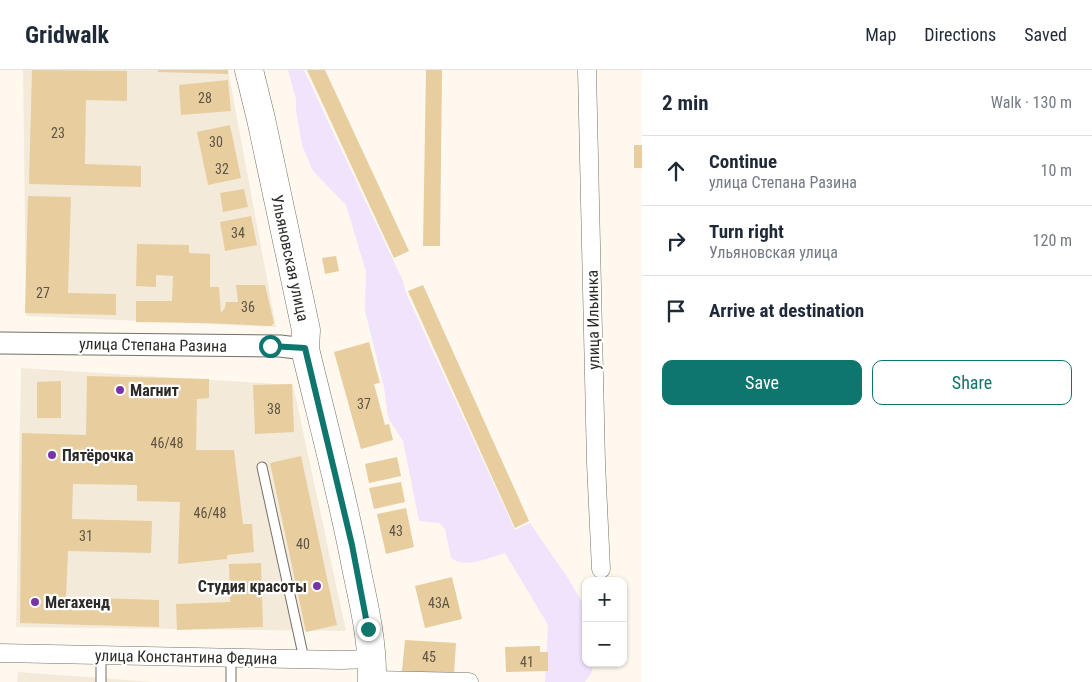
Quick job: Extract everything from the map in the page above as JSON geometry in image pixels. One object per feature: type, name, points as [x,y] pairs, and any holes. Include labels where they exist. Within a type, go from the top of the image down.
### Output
[{"type":"main road","name":"Ульяновская улица","points":[[249,70],[306,330],[305,348],[352,545],[368,629],[372,674]]},
{"type":"street","name":"улица Ильинка","points":[[587,70],[596,463],[601,570]]},
{"type":"street","name":"улица Степана Разина","points":[[0,343],[280,346],[305,348]]},
{"type":"street","name":"улица Константина Федина","points":[[0,653],[304,659],[372,674],[469,682]]},
{"type":"lane","points":[[262,467],[304,659]]},
{"type":"lane","points":[[101,655],[101,682]]},
{"type":"lane","points":[[231,657],[231,682]]},
{"type":"shaded area","points":[[23,70],[228,70],[276,327],[26,316]]},
{"type":"shaded area","points":[[288,70],[304,70],[403,281],[406,293],[515,530],[530,523],[568,578],[582,602],[582,667],[593,667],[591,674],[585,682],[545,682],[548,625],[505,553],[477,562],[463,563],[457,561],[451,558],[445,529],[439,523],[419,521],[403,441],[388,418],[384,387],[365,311],[366,272],[346,205],[313,171],[302,145],[296,111],[296,99]]},
{"type":"shaded area","points":[[21,368],[293,385],[346,631],[16,627]]},
{"type":"shaded area","points":[[18,672],[154,682],[17,682]]},
{"type":"building","points":[[32,70],[127,71],[127,101],[86,100],[85,164],[141,166],[141,187],[29,184]]},
{"type":"building","points":[[158,70],[228,70],[228,74],[158,72]]},
{"type":"building","points":[[307,70],[325,70],[409,251],[394,258]]},
{"type":"building","points":[[426,70],[442,70],[440,246],[423,246]]},
{"type":"building","points":[[228,80],[231,111],[181,115],[179,85]]},
{"type":"building","points":[[230,125],[241,178],[208,185],[197,132]]},
{"type":"building","points":[[634,145],[642,145],[642,168],[634,168]]},
{"type":"building","points":[[244,189],[248,207],[223,212],[220,193]]},
{"type":"building","points":[[28,196],[71,197],[68,293],[116,294],[116,315],[25,313]]},
{"type":"building","points":[[251,216],[257,245],[225,251],[220,222]]},
{"type":"building","points":[[137,244],[189,245],[189,253],[210,254],[210,287],[219,287],[221,313],[225,308],[226,302],[238,302],[236,285],[265,285],[274,323],[271,326],[136,322],[136,301],[172,301],[173,276],[156,275],[156,287],[136,286]]},
{"type":"building","points":[[336,256],[339,271],[325,274],[322,258]]},
{"type":"building","points":[[423,285],[529,521],[515,528],[408,291]]},
{"type":"building","points":[[369,342],[380,383],[374,384],[385,425],[389,424],[393,440],[361,449],[334,352]]},
{"type":"building","points":[[87,376],[209,379],[209,398],[197,399],[196,450],[234,450],[243,524],[252,524],[254,552],[227,555],[227,559],[178,564],[180,502],[137,501],[137,485],[73,484],[72,519],[152,521],[151,553],[68,551],[66,597],[159,600],[159,627],[20,623],[22,433],[86,435]]},
{"type":"building","points":[[61,381],[61,418],[37,418],[37,382]]},
{"type":"building","points":[[292,384],[294,432],[255,434],[253,385]]},
{"type":"building","points":[[301,456],[337,625],[306,632],[270,463]]},
{"type":"building","points":[[397,457],[401,476],[369,483],[365,464]]},
{"type":"building","points":[[401,482],[405,502],[374,509],[369,488]]},
{"type":"building","points":[[406,508],[414,547],[386,554],[377,514]]},
{"type":"building","points":[[261,563],[263,627],[177,630],[176,604],[230,602],[229,564]]},
{"type":"building","points":[[452,577],[462,619],[425,628],[415,586]]},
{"type":"building","points":[[405,640],[456,643],[454,674],[402,671]]},
{"type":"building","points":[[540,646],[540,652],[548,652],[548,671],[506,672],[505,647]]},
{"type":"place","name":"Магнит","points":[[120,390]]},
{"type":"place","name":"Пятёрочка","points":[[52,455]]},
{"type":"place","name":"Студия красоты","points":[[317,586]]},
{"type":"place","name":"Мегахенд","points":[[35,602]]},
{"type":"route","points":[[270,346],[305,348],[352,545],[368,629]]}]
